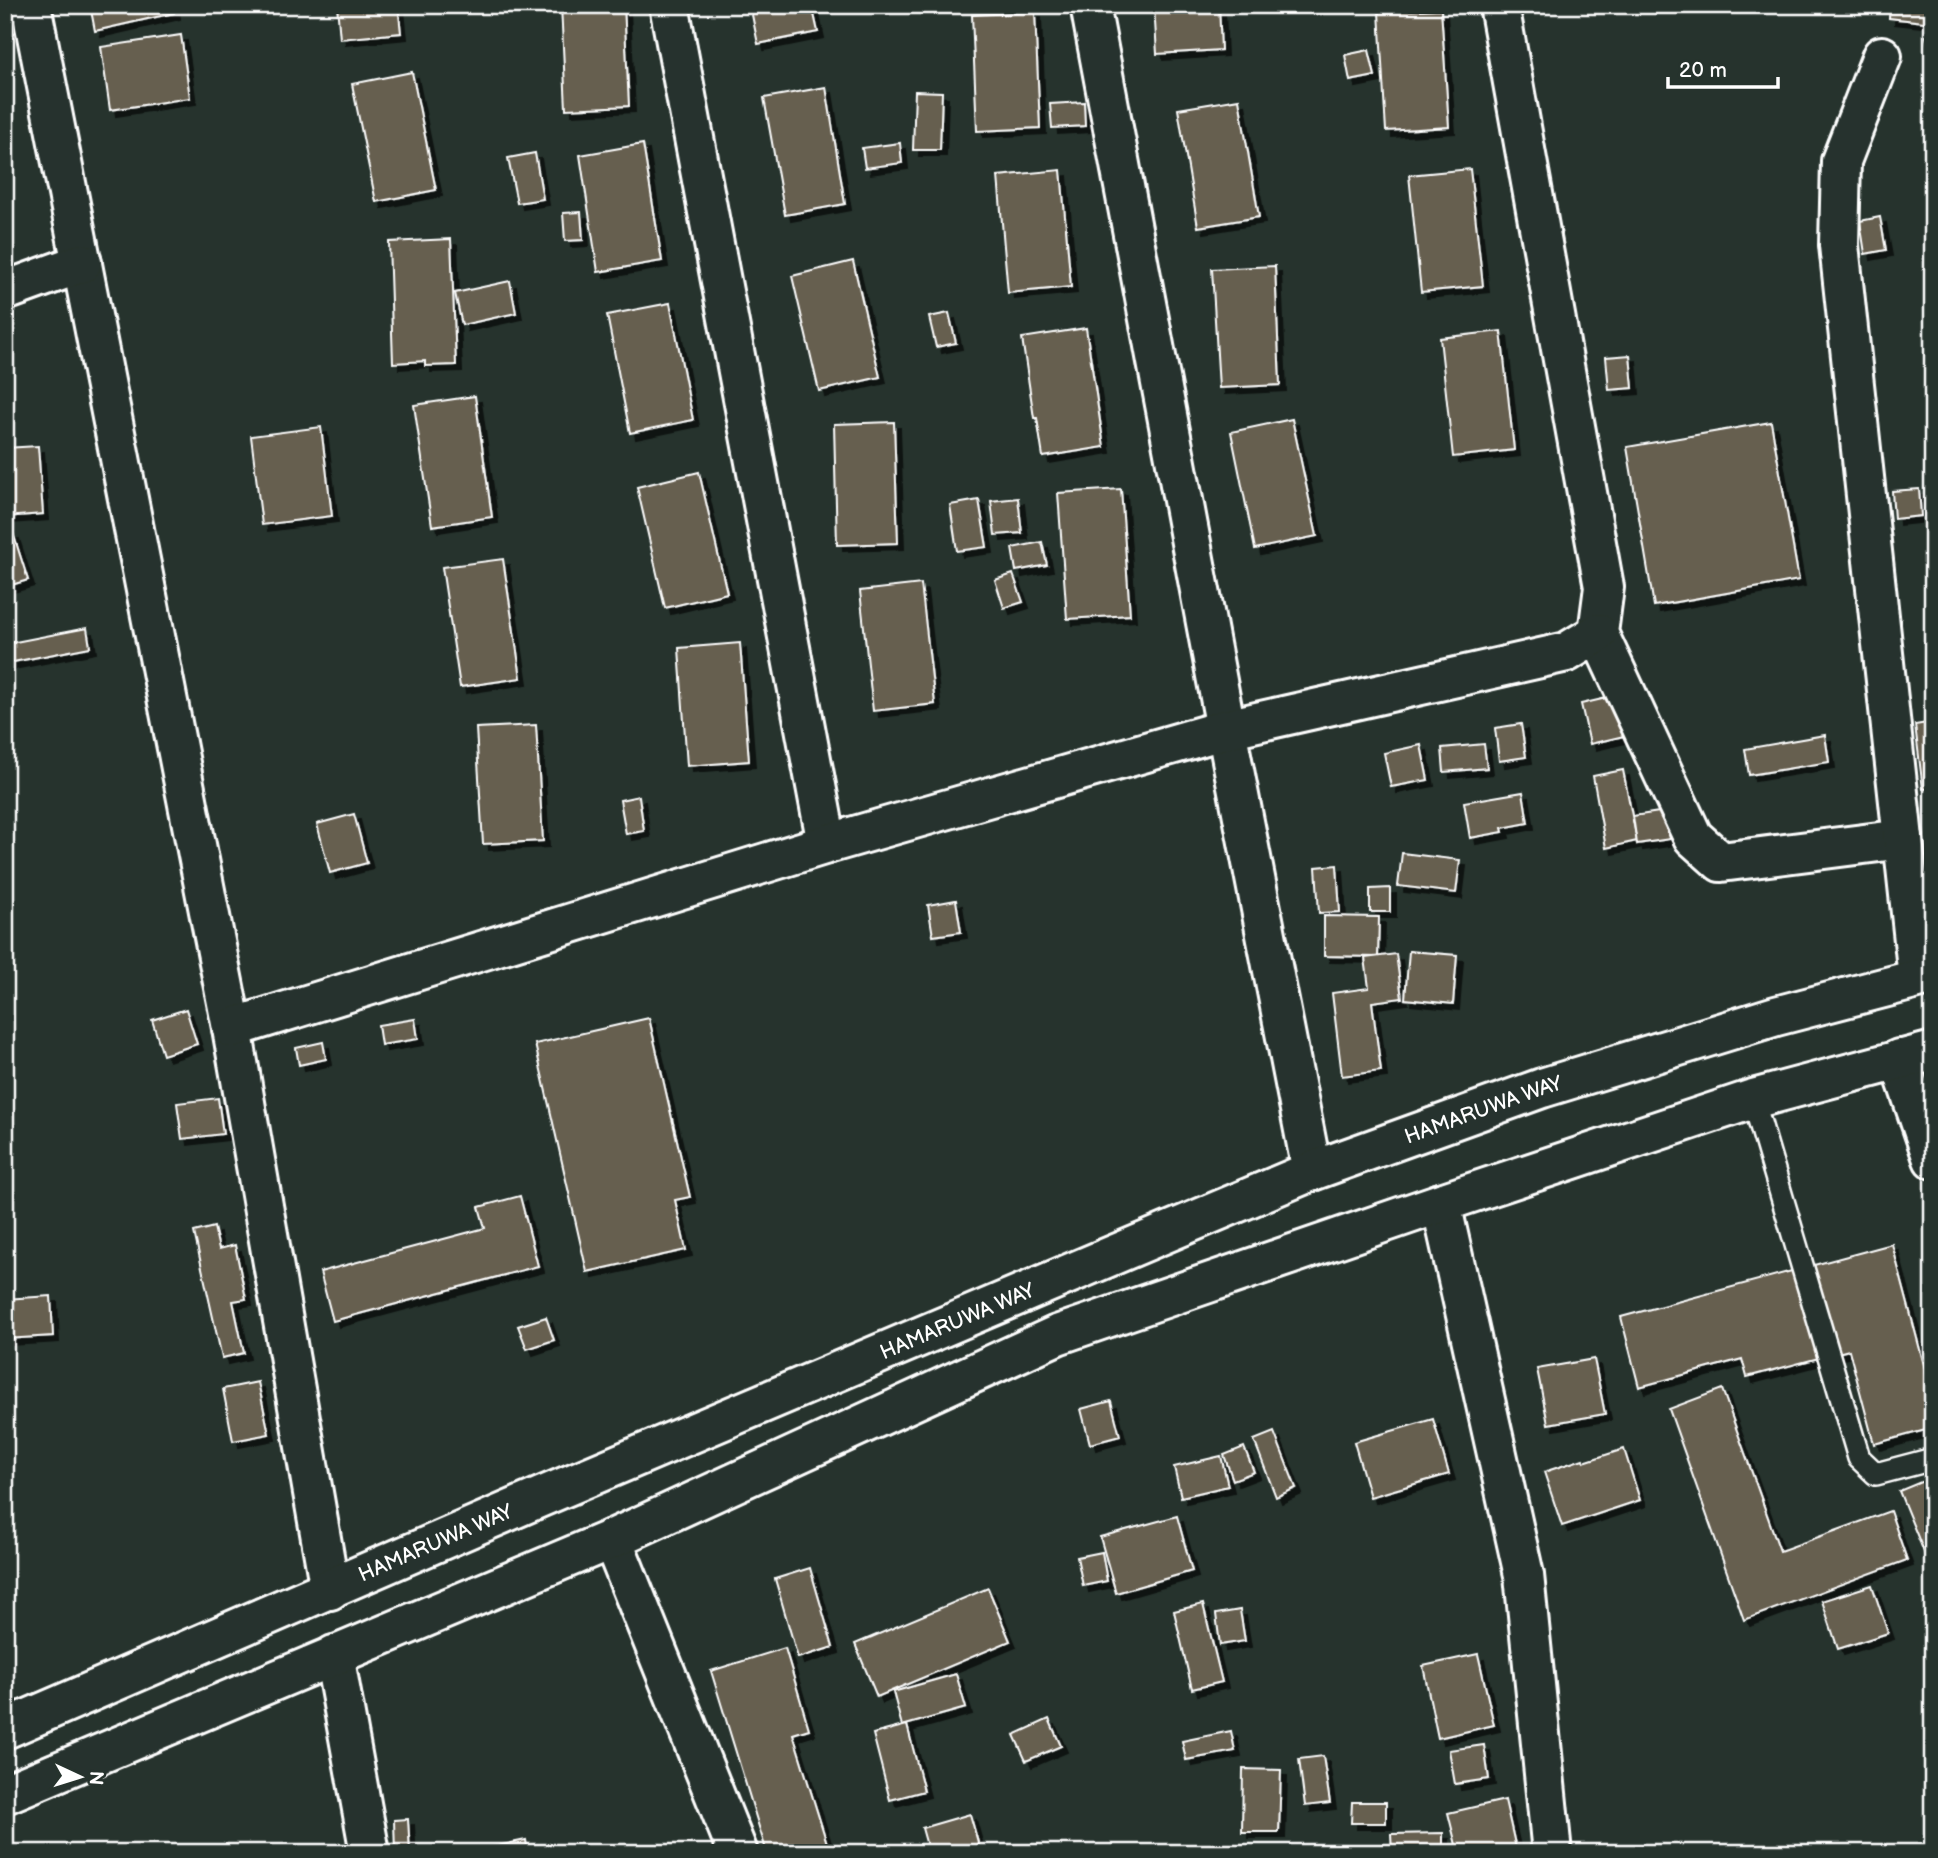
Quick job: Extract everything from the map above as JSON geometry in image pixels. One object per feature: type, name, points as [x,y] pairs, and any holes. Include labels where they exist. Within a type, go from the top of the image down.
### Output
[{"type":"street","points":[[31,5],[232,1028],[330,1590]]},
{"type":"street","points":[[668,5],[827,844]]},
{"type":"street","points":[[1090,5],[1312,1171]]},
{"type":"street","points":[[1499,5],[1604,587],[1598,634],[1693,837],[1721,862],[1903,839]]},
{"type":"street","points":[[1882,56],[1841,161],[1839,245],[1903,839],[1925,976]]},
{"type":"street","points":[[5,291],[82,264]]},
{"type":"street","points":[[232,1028],[827,844],[1226,729],[1567,653],[1598,634]]},
{"type":"street","name":"HAMARUWA WAY","points":[[5,1729],[541,1497],[1312,1171],[1542,1088],[1776,1016],[1925,976]]},
{"type":"street","points":[[5,1794],[612,1539],[1057,1335],[1753,1099],[1916,1055],[1933,1159]]},
{"type":"street","points":[[1441,1203],[1524,1575],[1552,1853]]},
{"type":"street","points":[[612,1539],[738,1853]]},
{"type":"street","points":[[334,1655],[370,1853]]},
{"type":"lane","points":[[1753,1099],[1858,1458],[1876,1474],[1933,1459]]},
{"type":"building","points":[[90,5],[173,5],[174,13],[95,31]]},
{"type":"building","points":[[337,5],[398,5],[401,33],[340,39]]},
{"type":"building","points":[[561,5],[624,5],[629,106],[566,109]]},
{"type":"building","points":[[750,5],[812,5],[818,32],[758,44]]},
{"type":"building","points":[[1154,5],[1219,5],[1221,50],[1157,54]]},
{"type":"building","points":[[1890,5],[1933,5],[1933,23],[1889,18]]},
{"type":"building","points":[[1441,9],[1449,127],[1386,131],[1379,12]]},
{"type":"building","points":[[1035,12],[1040,128],[977,131],[972,15]]},
{"type":"building","points":[[181,35],[190,98],[110,110],[101,47]]},
{"type":"building","points":[[1933,35],[1933,67],[1926,36]]},
{"type":"building","points":[[1369,50],[1375,76],[1350,81],[1345,55]]},
{"type":"building","points":[[412,72],[436,190],[376,202],[352,84]]},
{"type":"building","points":[[826,87],[845,204],[785,215],[764,98]]},
{"type":"building","points":[[915,91],[942,92],[940,150],[913,150]]},
{"type":"building","points":[[1239,99],[1259,217],[1198,227],[1178,109]]},
{"type":"building","points":[[1084,102],[1085,126],[1052,128],[1050,104]]},
{"type":"building","points":[[900,143],[902,163],[865,168],[862,148]]},
{"type":"building","points":[[643,144],[662,261],[598,272],[580,155]]},
{"type":"building","points":[[535,153],[543,199],[517,203],[508,158]]},
{"type":"building","points":[[1470,169],[1483,286],[1421,292],[1409,175]]},
{"type":"building","points":[[1061,170],[1071,287],[1008,293],[998,176]]},
{"type":"building","points":[[581,212],[583,240],[565,241],[563,213]]},
{"type":"building","points":[[1880,217],[1886,250],[1865,254],[1860,221]]},
{"type":"building","points":[[451,239],[456,365],[425,366],[425,361],[393,363],[389,242]]},
{"type":"building","points":[[853,261],[880,377],[819,391],[792,276]]},
{"type":"building","points":[[1275,266],[1280,385],[1219,388],[1212,269]]},
{"type":"building","points":[[510,281],[516,313],[462,325],[455,293]]},
{"type":"building","points":[[670,303],[693,420],[630,433],[607,315]]},
{"type":"building","points":[[949,313],[956,343],[936,347],[929,317]]},
{"type":"building","points":[[1086,328],[1104,447],[1043,457],[1022,338]]},
{"type":"building","points":[[1501,331],[1514,450],[1453,457],[1440,338]]},
{"type":"building","points":[[1630,355],[1633,388],[1609,390],[1606,357]]},
{"type":"building","points":[[475,396],[492,517],[432,526],[414,405]]},
{"type":"building","points":[[1292,419],[1317,536],[1255,549],[1231,432]]},
{"type":"building","points":[[894,422],[898,543],[837,545],[834,424]]},
{"type":"building","points":[[1771,422],[1799,580],[1654,606],[1627,447]]},
{"type":"building","points":[[321,427],[332,516],[262,525],[251,436]]},
{"type":"building","points":[[38,446],[43,514],[5,517],[5,448]]},
{"type":"building","points":[[699,472],[727,593],[665,608],[637,487]]},
{"type":"building","points":[[1121,489],[1130,615],[1067,619],[1058,493]]},
{"type":"building","points":[[1919,489],[1921,516],[1894,519],[1892,491]]},
{"type":"building","points":[[1018,498],[1022,533],[995,535],[991,501]]},
{"type":"building","points":[[979,500],[987,547],[957,551],[950,505]]},
{"type":"building","points":[[13,533],[28,580],[5,587],[5,535]]},
{"type":"building","points":[[1042,542],[1047,565],[1016,571],[1012,548]]},
{"type":"building","points":[[503,559],[521,678],[460,687],[442,567]]},
{"type":"building","points":[[1013,574],[1023,602],[1004,608],[995,580]]},
{"type":"building","points":[[921,584],[935,704],[873,711],[860,591]]},
{"type":"building","points":[[87,628],[90,647],[8,663],[5,644]]},
{"type":"building","points":[[740,643],[749,761],[687,766],[679,648]]},
{"type":"building","points":[[1615,696],[1624,736],[1590,744],[1581,704]]},
{"type":"building","points":[[1933,722],[1933,788],[1923,789],[1915,725]]},
{"type":"building","points":[[1521,724],[1526,757],[1499,761],[1495,728]]},
{"type":"building","points":[[536,725],[543,841],[483,844],[476,728]]},
{"type":"building","points":[[1825,735],[1829,762],[1749,775],[1745,749]]},
{"type":"building","points":[[1484,744],[1487,768],[1444,772],[1442,748]]},
{"type":"building","points":[[1421,745],[1428,780],[1391,787],[1384,753]]},
{"type":"building","points":[[1623,770],[1637,841],[1606,848],[1593,776]]},
{"type":"building","points":[[1523,792],[1528,823],[1502,828],[1503,832],[1470,838],[1464,802]]},
{"type":"building","points":[[639,796],[644,831],[626,834],[620,800]]},
{"type":"building","points":[[1666,811],[1670,839],[1637,844],[1633,816]]},
{"type":"building","points":[[354,814],[367,863],[330,873],[317,824]]},
{"type":"building","points":[[1402,853],[1460,860],[1456,893],[1398,886]]},
{"type":"building","points":[[1337,865],[1340,912],[1319,913],[1316,867]]},
{"type":"building","points":[[1390,888],[1390,912],[1370,912],[1370,889]]},
{"type":"building","points":[[956,900],[961,932],[933,936],[928,905]]},
{"type":"building","points":[[1324,916],[1379,917],[1378,957],[1324,956]]},
{"type":"building","points":[[1409,951],[1457,955],[1453,1004],[1405,999]]},
{"type":"building","points":[[1396,954],[1402,998],[1372,1002],[1381,1071],[1342,1076],[1332,993],[1369,988],[1365,958]]},
{"type":"building","points":[[186,1009],[197,1044],[163,1055],[152,1020]]},
{"type":"building","points":[[649,1018],[690,1197],[675,1200],[686,1250],[587,1272],[535,1044]]},
{"type":"building","points":[[415,1019],[418,1039],[381,1045],[378,1025]]},
{"type":"building","points":[[323,1042],[326,1059],[299,1065],[296,1048]]},
{"type":"building","points":[[218,1098],[223,1134],[182,1139],[177,1103]]},
{"type":"building","points":[[520,1196],[538,1266],[333,1321],[320,1272],[485,1228],[479,1207]]},
{"type":"building","points":[[214,1227],[219,1249],[235,1245],[246,1299],[233,1301],[244,1353],[222,1358],[194,1232]]},
{"type":"building","points":[[1892,1244],[1933,1399],[1933,1428],[1874,1444],[1849,1350],[1747,1377],[1742,1359],[1639,1387],[1621,1317]]},
{"type":"building","points":[[51,1296],[53,1336],[5,1339],[5,1299]]},
{"type":"building","points":[[546,1317],[554,1340],[527,1349],[518,1326]]},
{"type":"building","points":[[1594,1359],[1605,1414],[1548,1424],[1537,1369]]},
{"type":"building","points":[[258,1382],[269,1434],[233,1441],[223,1389]]},
{"type":"building","points":[[1722,1389],[1780,1551],[1890,1511],[1907,1560],[1744,1620],[1669,1409]]},
{"type":"building","points":[[1111,1401],[1120,1436],[1090,1444],[1081,1409]]},
{"type":"building","points":[[1433,1419],[1449,1474],[1370,1497],[1354,1442]]},
{"type":"building","points":[[1274,1432],[1296,1488],[1276,1497],[1254,1440]]},
{"type":"building","points":[[1244,1447],[1254,1472],[1233,1480],[1224,1455]]},
{"type":"building","points":[[1624,1449],[1640,1500],[1562,1526],[1544,1472]]},
{"type":"building","points":[[1221,1456],[1228,1486],[1181,1497],[1174,1467]]},
{"type":"building","points":[[1933,1477],[1933,1574],[1899,1491]]},
{"type":"building","points":[[1177,1516],[1192,1571],[1116,1593],[1100,1537]]},
{"type":"building","points":[[1102,1552],[1107,1581],[1083,1586],[1077,1557]]},
{"type":"building","points":[[810,1568],[833,1647],[798,1658],[775,1579]]},
{"type":"building","points":[[1872,1585],[1888,1633],[1838,1649],[1822,1601]]},
{"type":"building","points":[[988,1588],[1010,1641],[877,1697],[855,1644]]},
{"type":"building","points":[[1203,1604],[1222,1682],[1192,1689],[1174,1611]]},
{"type":"building","points":[[1240,1610],[1245,1641],[1220,1645],[1216,1614]]},
{"type":"building","points":[[785,1648],[809,1729],[793,1734],[830,1853],[767,1853],[711,1671]]},
{"type":"building","points":[[1478,1654],[1494,1725],[1438,1738],[1423,1666]]},
{"type":"building","points":[[956,1674],[966,1708],[902,1726],[893,1692]]},
{"type":"building","points":[[1049,1719],[1061,1746],[1026,1761],[1014,1735]]},
{"type":"building","points":[[907,1725],[924,1791],[890,1800],[873,1734]]},
{"type":"building","points":[[1231,1731],[1235,1751],[1186,1760],[1182,1741]]},
{"type":"building","points":[[1484,1745],[1489,1779],[1455,1784],[1449,1750]]},
{"type":"building","points":[[1323,1756],[1330,1803],[1305,1806],[1299,1759]]},
{"type":"building","points":[[1243,1769],[1281,1770],[1279,1832],[1242,1832]]},
{"type":"building","points":[[1505,1800],[1517,1853],[1458,1853],[1448,1813]]},
{"type":"building","points":[[1352,1802],[1386,1802],[1386,1823],[1351,1823]]},
{"type":"building","points":[[970,1814],[981,1853],[929,1853],[922,1828]]},
{"type":"building","points":[[408,1819],[410,1852],[395,1853],[394,1820]]},
{"type":"building","points":[[1443,1833],[1443,1853],[1392,1853],[1391,1834]]},
{"type":"building","points":[[526,1840],[528,1853],[493,1853],[492,1847]]}]
